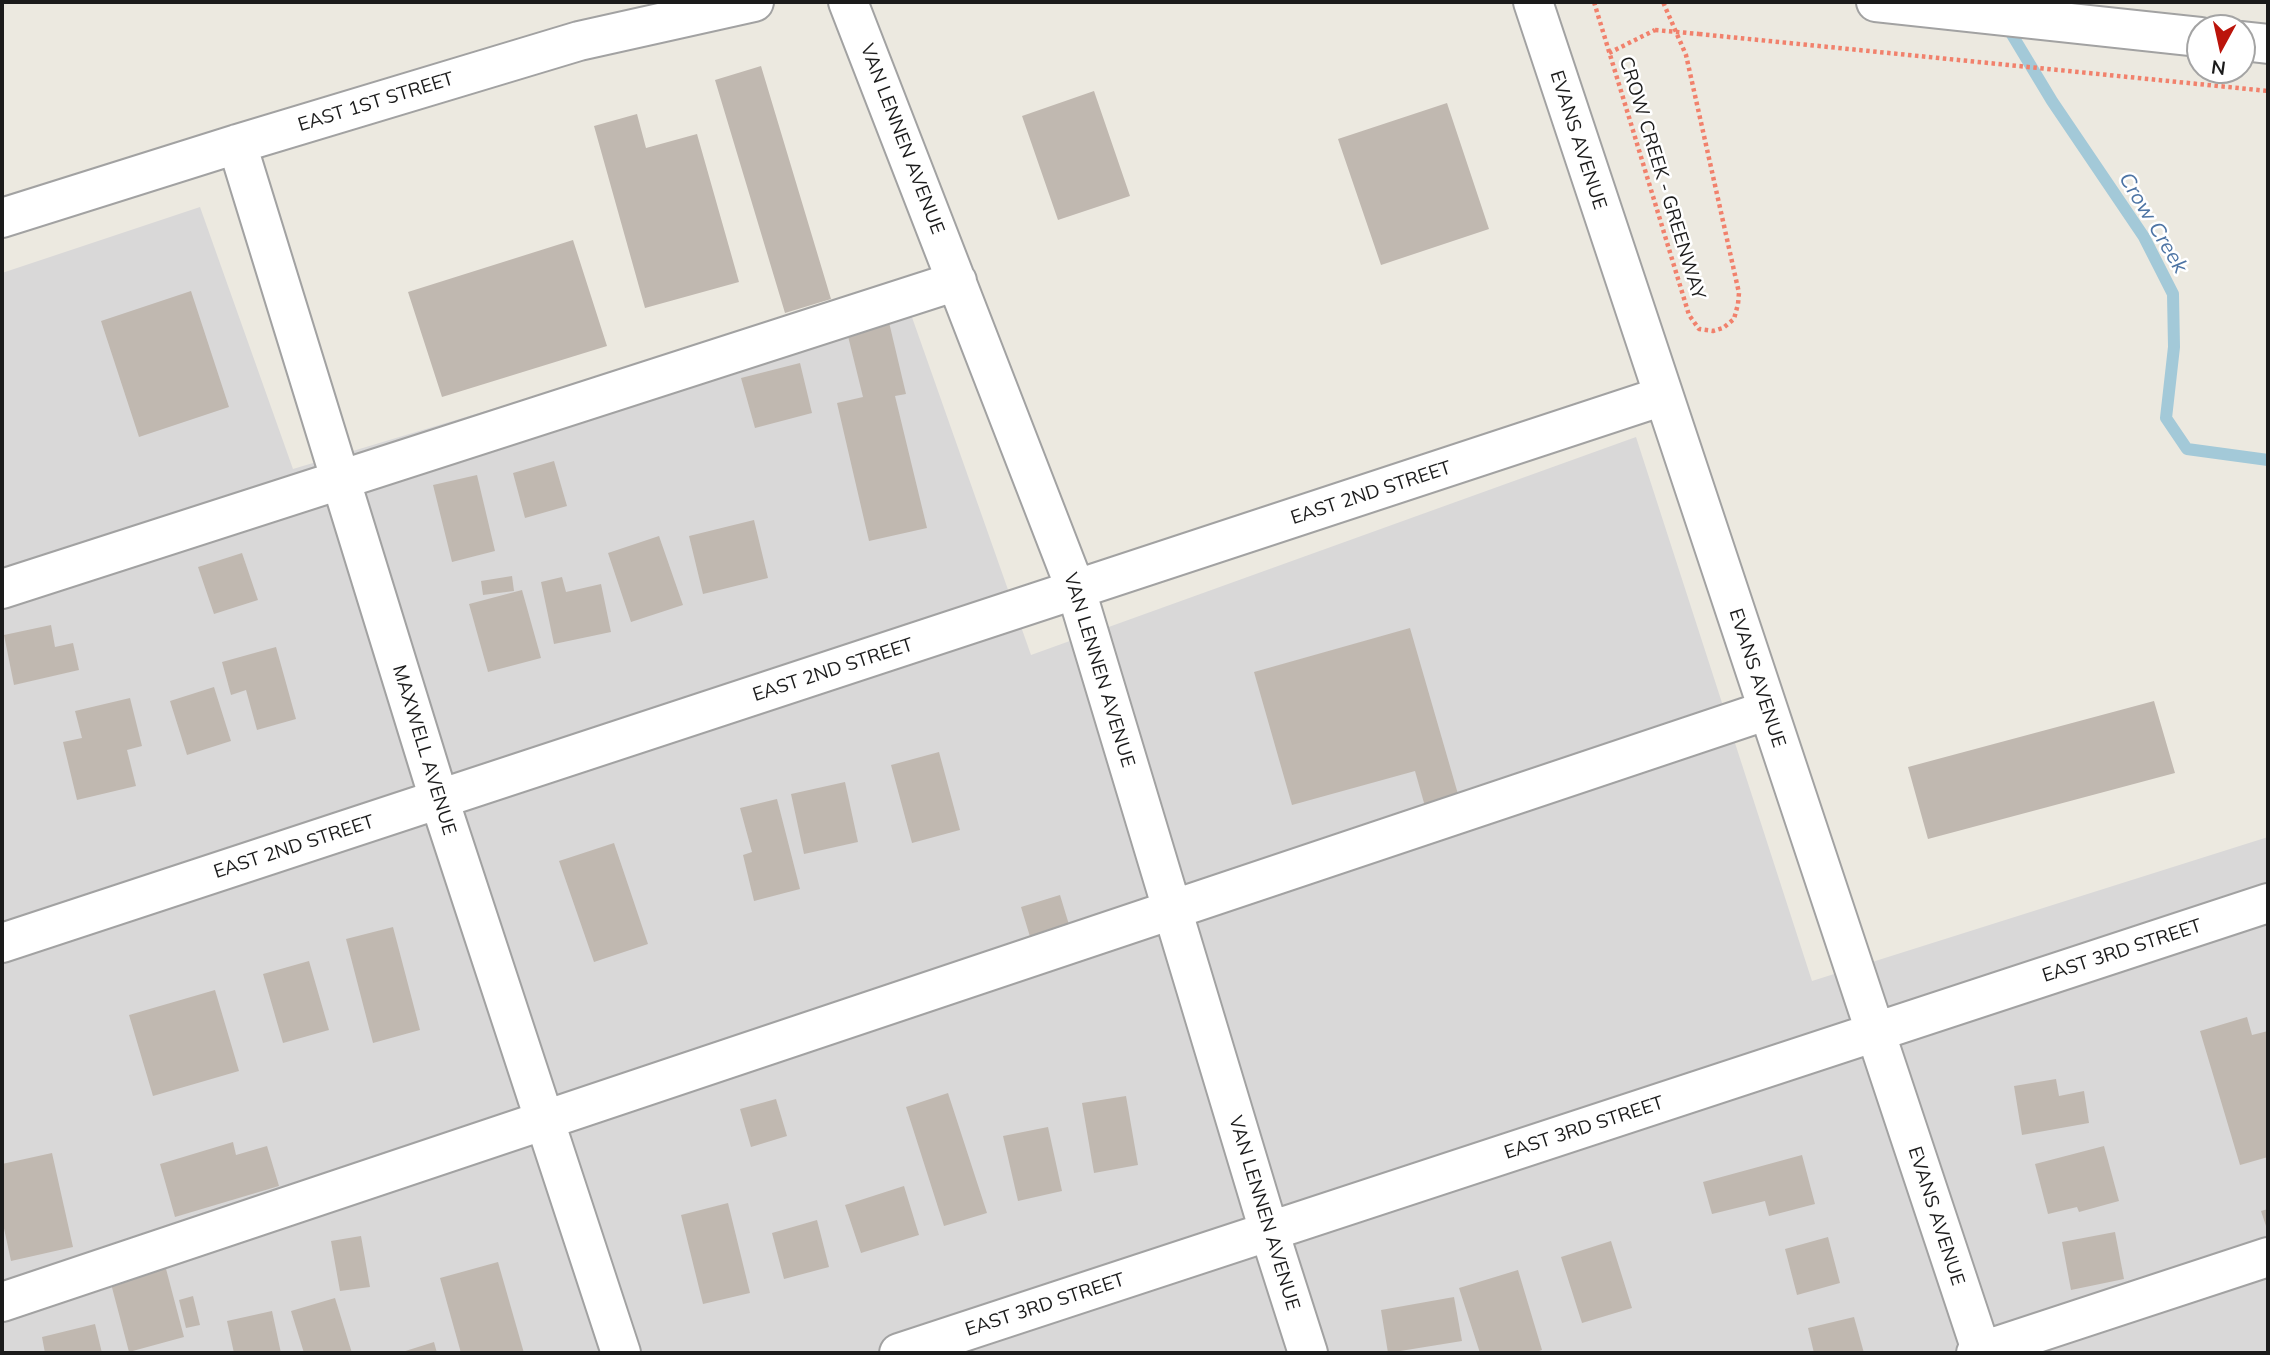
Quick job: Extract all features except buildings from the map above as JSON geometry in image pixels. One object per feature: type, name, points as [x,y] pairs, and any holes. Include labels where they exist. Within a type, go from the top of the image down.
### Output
[{"type":"street","name":"EAST 1ST STREET","points":[[2,218],[579,41],[754,2]]},
{"type":"street","name":"VAN LENNEN AVENUE","points":[[848,2],[1076,590],[1308,1353]]},
{"type":"street","name":"EVANS AVENUE","points":[[1532,2],[1980,1353]]},
{"type":"street","points":[[1876,2],[2186,36]]},
{"type":"street","name":"MAXWELL AVENUE","points":[[237,144],[439,799],[621,1353]]},
{"type":"street","points":[[2,589],[957,281]]},
{"type":"street","name":"EAST 2ND STREET","points":[[2,943],[1663,396]]},
{"type":"street","points":[[2,1302],[1768,710]]},
{"type":"street","name":"EAST 3RD STREET","points":[[899,1353],[2268,903]]},
{"type":"street","points":[[1980,1353],[2268,1257]]},
{"type":"path","name":"CROW CREEK - GREENWAY","points":[[1594,2],[1689,315],[1699,329],[1713,331],[1723,328],[1734,319],[1739,293],[1686,55],[1663,2]]},
{"type":"path","points":[[1609,53],[1655,30],[2268,91]]},
{"type":"shaded area","points":[[200,207],[293,469],[901,286],[1031,655],[1636,437],[1812,981],[2268,837],[2268,1353],[2,1353],[2,273]]},
{"type":"waterway","name":"Crow Creek","points":[[2005,23],[2052,101],[2144,237],[2173,294],[2174,347],[2166,418],[2187,449],[2268,460]]}]
